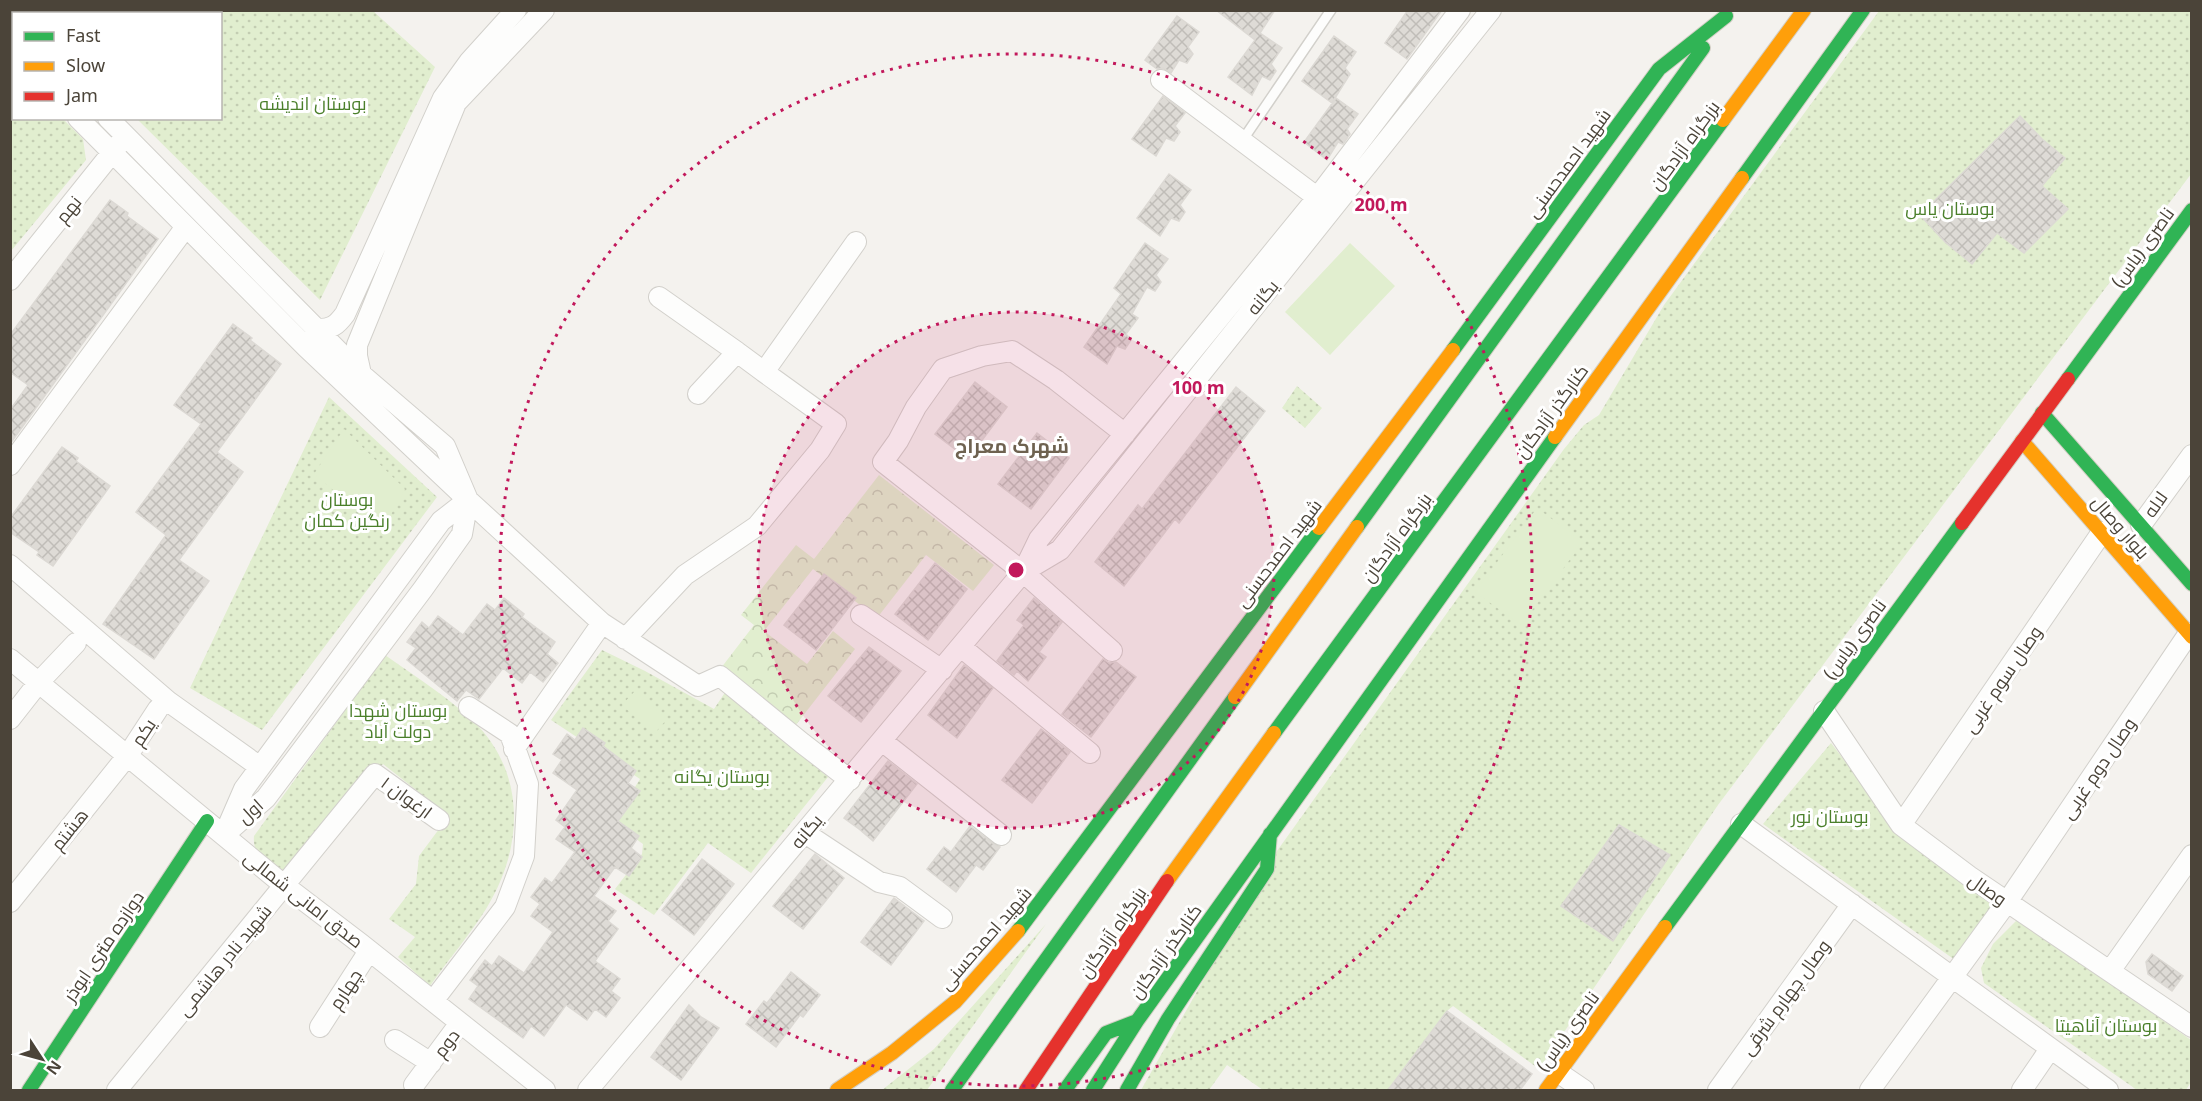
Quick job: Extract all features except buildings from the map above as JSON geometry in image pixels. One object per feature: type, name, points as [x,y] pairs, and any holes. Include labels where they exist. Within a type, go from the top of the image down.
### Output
[{"type":"main road","name":"بزرگراه آزادگان","points":[[1026,1090],[1192,844],[1804,10]]},
{"type":"main road","name":"کنارگذر آزادگان","points":[[1093,1090],[1137,1021],[1270,834],[1863,10]]},
{"type":"main road","name":"بزرگراه آزادگان","points":[[952,1090],[1728,13]]},
{"type":"main road","name":"شهید احمدحسنی","points":[[837,1090],[892,1053],[955,1002],[1029,919],[1227,649],[1413,404],[1659,69],[1728,13]]},
{"type":"main road","name":"ناصری (یاس)","points":[[1546,1090],[2192,210]]},
{"type":"main road","name":"بلوار وصال","points":[[2042,413],[2192,584]]},
{"type":"main road","name":"بلوار وصال","points":[[2022,441],[2190,635]]},
{"type":"main road","name":"دوازده متری ابوذر","points":[[29,1090],[207,821]]},
{"type":"main road","points":[[1126,1090],[1168,1019],[1267,869],[1270,834]]},
{"type":"main road","points":[[1065,1090],[1106,1033],[1137,1021]]},
{"type":"street","points":[[318,329],[329,329],[335,326],[345,314],[443,98],[469,62],[516,10]]},
{"type":"street","points":[[361,374],[357,345],[456,103],[544,10]]},
{"type":"street","name":"یگانه","points":[[588,1090],[1023,572],[1039,539],[1317,198],[1460,10]]},
{"type":"street","name":"یگانه","points":[[1023,572],[1060,550],[1491,10]]},
{"type":"street","points":[[1161,80],[1332,210]]},
{"type":"street","points":[[80,120],[306,347],[602,623],[698,686],[720,676],[849,780]]},
{"type":"street","points":[[110,120],[361,374],[445,446],[468,500]]},
{"type":"street","name":"نهم","points":[[10,280],[125,137]]},
{"type":"street","points":[[10,465],[185,228]]},
{"type":"street","points":[[764,372],[856,242]]},
{"type":"street","points":[[626,639],[685,574],[757,526],[820,450],[836,424],[659,297]]},
{"type":"street","points":[[306,347],[318,329]]},
{"type":"street","points":[[1112,651],[1023,572],[883,462],[898,441],[916,407],[943,369],[982,356],[1012,351],[1056,380],[1125,434]]},
{"type":"street","points":[[698,394],[737,352]]},
{"type":"street","name":"لاله","points":[[2141,525],[2192,455]]},
{"type":"street","name":"اول","points":[[224,835],[244,789],[260,767],[441,521],[468,500]]},
{"type":"street","name":"اول","points":[[224,835],[266,798],[429,580],[462,534],[468,500]]},
{"type":"street","name":"وصال سوم غربی","points":[[1901,825],[2102,532]]},
{"type":"street","points":[[10,565],[169,702],[260,767]]},
{"type":"street","points":[[861,615],[942,669]]},
{"type":"street","points":[[514,749],[602,623]]},
{"type":"street","name":"وصال دوم غربی","points":[[1870,1090],[2007,902],[2190,635]]},
{"type":"street","points":[[10,718],[76,642]]},
{"type":"street","points":[[961,646],[1090,753]]},
{"type":"street","name":"صدق امانی شمالی","points":[[10,659],[285,886],[460,1023],[532,1087]]},
{"type":"street","points":[[433,1001],[505,907],[524,856],[528,784],[510,734],[469,707]]},
{"type":"street","name":"یکم","points":[[128,755],[158,709]]},
{"type":"street","name":"وصال","points":[[1824,711],[1901,825],[2007,902],[2192,1027]]},
{"type":"street","points":[[882,741],[1001,835]]},
{"type":"street","name":"هشتم","points":[[10,902],[128,755]]},
{"type":"street","name":"ارغوان ۱","points":[[375,774],[439,820]]},
{"type":"street","name":"شهید نادر هاشمی","points":[[117,1090],[375,774]]},
{"type":"street","points":[[1741,824],[2108,1090]]},
{"type":"street","points":[[805,833],[879,882],[900,886],[942,918]]},
{"type":"street","points":[[2110,971],[2192,855]]},
{"type":"street","name":"وصال چهارم شرقی","points":[[1718,1090],[1851,904]]},
{"type":"street","name":"چهارم","points":[[320,1027],[369,951]]},
{"type":"street","name":"دوم","points":[[414,1085],[460,1023]]},
{"type":"street","name":"دوم","points":[[394,1040],[431,1063]]},
{"type":"street","points":[[2022,1090],[2050,1049]]},
{"type":"street","points":[[1559,1073],[1584,1090]]},
{"type":"lane","points":[[1242,141],[1331,10]]},
{"type":"green space","name":"بوستان اندیشه","points":[[373,11],[435,67],[320,300],[138,120],[222,120],[222,12],[28,12]]},
{"type":"green space","name":"بوستان یاس","points":[[1879,11],[2191,11],[2191,174],[1718,805],[1539,1069],[1453,1006],[1388,1090],[1263,1090],[1227,1065],[1209,1090],[1141,1090],[1277,851],[1564,449],[1584,425],[1599,415],[1664,305]]},
{"type":"green space","points":[[11,65],[12,120],[64,120],[83,139],[86,160],[11,251]]},
{"type":"green space","points":[[1350,243],[1395,286],[1330,355],[1285,312]]},
{"type":"green space","points":[[1297,386],[1322,408],[1305,428],[1282,408]]},
{"type":"green space","name":"بوستان رنگین کمان","points":[[329,397],[437,497],[262,730],[190,688]]},
{"type":"green space","points":[[344,429],[405,489],[382,531],[314,474]]},
{"type":"green space","points":[[879,475],[994,565],[973,591],[926,555],[877,618],[813,569],[764,631],[807,664],[833,631],[855,649],[795,726],[721,668],[754,625],[741,615],[796,545],[814,559]]},
{"type":"green space","points":[[1537,508],[1583,542],[1521,625],[1475,592]]},
{"type":"green space","name":"بوستان یگانه","points":[[602,650],[714,709],[726,691],[828,777],[751,873],[708,843],[654,915],[615,889],[642,854],[643,844],[613,822],[640,779],[551,720]]},
{"type":"green space","name":"بوستان شهدا دولت آباد","points":[[385,655],[446,698],[479,727],[495,747],[512,792],[514,816],[512,840],[498,887],[486,909],[430,986],[398,957],[415,937],[389,919],[416,884],[419,856],[445,821],[444,812],[383,764],[288,875],[259,856],[254,844],[254,836]]},
{"type":"green space","points":[[635,691],[667,719],[654,734],[622,705]]},
{"type":"green space","name":"بوستان نور","points":[[1831,743],[1892,822],[1993,906],[1955,960],[1763,824]]},
{"type":"green space","name":"بوستان آناهیتا","points":[[2018,919],[2191,1040],[2191,1082],[2186,1090],[2137,1090],[1984,983],[1981,968],[1993,944]]},
{"type":"green space","points":[[1046,924],[927,1090],[882,1090],[934,1049]]},
{"type":"traffic: fast","points":[[1742,178],[1863,10]]},
{"type":"traffic: fast","points":[[1453,350],[1659,69],[1726,16]]},
{"type":"traffic: fast","points":[[1357,527],[1703,48]]},
{"type":"traffic: fast","points":[[1274,733],[1723,120]]},
{"type":"traffic: fast","points":[[2068,379],[2192,210]]},
{"type":"traffic: fast","points":[[2042,413],[2192,584]]},
{"type":"traffic: fast","points":[[1093,1090],[1137,1021],[1555,437]]},
{"type":"traffic: fast","points":[[1665,927],[1962,523]]},
{"type":"traffic: fast","points":[[1018,931],[1319,528]]},
{"type":"traffic: fast","points":[[952,1090],[1235,697]]},
{"type":"traffic: fast","points":[[29,1090],[207,821]]},
{"type":"traffic: fast","points":[[1127,1090],[1168,1019],[1267,869],[1270,834]]},
{"type":"traffic: fast","points":[[1065,1090],[1106,1033],[1137,1021]]},
{"type":"traffic: slow","points":[[1723,120],[1804,10]]},
{"type":"traffic: slow","points":[[1555,437],[1742,178]]},
{"type":"traffic: slow","points":[[1319,528],[1453,350]]},
{"type":"traffic: slow","points":[[2022,441],[2192,637]]},
{"type":"traffic: slow","points":[[1235,697],[1357,527]]},
{"type":"traffic: slow","points":[[1167,881],[1274,733]]},
{"type":"traffic: slow","points":[[1546,1090],[1665,927]]},
{"type":"traffic: slow","points":[[837,1090],[892,1053],[955,1002],[1018,931]]},
{"type":"traffic: jam","points":[[1962,523],[2068,379]]},
{"type":"traffic: jam","points":[[1026,1090],[1167,881]]},
{"type":"district","name":"شهرک معراج","points":[[1012,445]]}]
